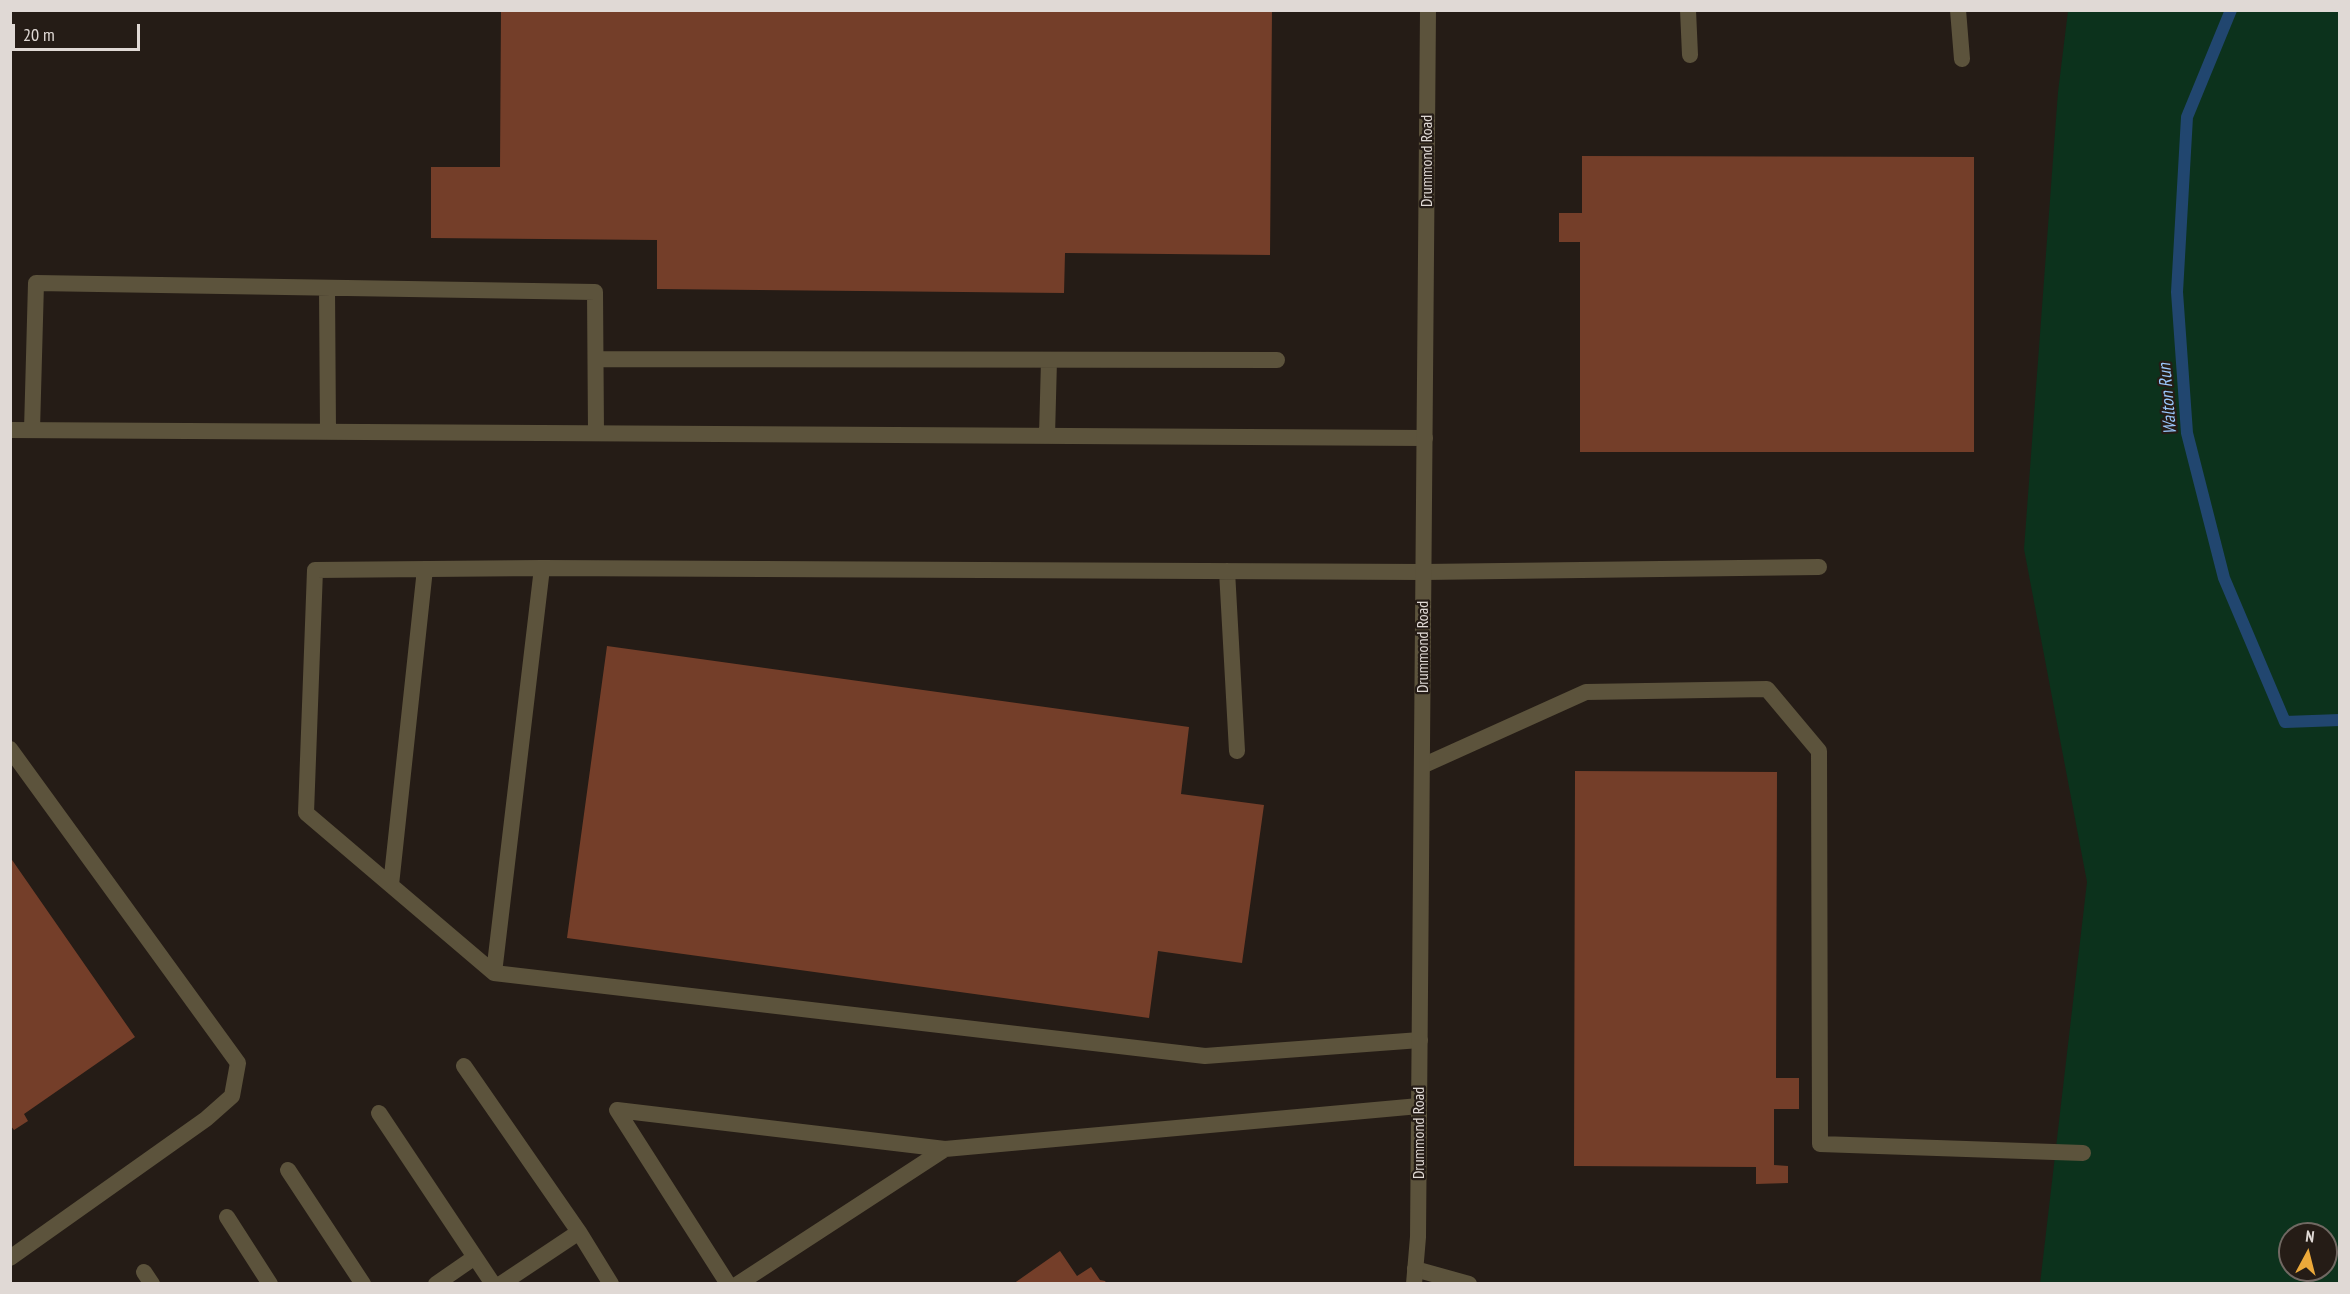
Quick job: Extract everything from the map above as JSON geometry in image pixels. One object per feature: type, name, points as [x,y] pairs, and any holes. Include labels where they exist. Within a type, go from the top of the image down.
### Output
[{"type":"street","name":"Drummond Road","points":[[1414,1276],[1418,1238],[1428,10]]},
{"type":"street","points":[[1688,10],[1690,55]]},
{"type":"street","points":[[1958,10],[1962,59]]},
{"type":"street","points":[[32,430],[36,284],[595,292],[596,433]]},
{"type":"street","points":[[327,288],[328,432]]},
{"type":"street","points":[[596,358],[1276,360]]},
{"type":"street","points":[[1047,436],[1049,360]]},
{"type":"street","points":[[10,430],[1425,438]]},
{"type":"street","points":[[1420,1040],[1205,1056],[494,973],[306,813],[315,570],[542,568],[1424,572],[1819,567]]},
{"type":"street","points":[[494,973],[542,568]]},
{"type":"street","points":[[391,885],[425,569]]},
{"type":"street","points":[[1227,571],[1237,751]]},
{"type":"street","points":[[1422,766],[1586,692],[1767,689],[1820,751],[1820,1144],[2083,1153]]},
{"type":"street","points":[[10,749],[238,1063],[232,1096],[206,1119],[10,1258]]},
{"type":"street","points":[[464,1066],[579,1232],[611,1284]]},
{"type":"street","points":[[728,1284],[617,1110],[945,1149],[1419,1106]]},
{"type":"street","points":[[379,1113],[493,1284]]},
{"type":"street","points":[[738,1284],[945,1149]]},
{"type":"street","points":[[288,1170],[363,1284]]},
{"type":"street","points":[[227,1218],[270,1284]]},
{"type":"street","points":[[501,1284],[579,1232]]},
{"type":"street","points":[[436,1284],[475,1257]]},
{"type":"street","points":[[1414,1276],[1469,1284]]},
{"type":"green space","points":[[2068,11],[2339,11],[2339,1283],[2040,1284],[2087,882],[2024,549],[2058,92]]},
{"type":"building","points":[[501,10],[1272,10],[1270,255],[1065,253],[1064,293],[657,289],[657,240],[431,238],[431,167],[500,167]]},
{"type":"building","points":[[1582,156],[1974,157],[1974,452],[1580,452],[1580,242],[1559,242],[1559,213],[1582,213]]},
{"type":"building","points":[[607,646],[1189,727],[1181,794],[1264,805],[1242,963],[1158,951],[1149,1018],[567,938]]},
{"type":"building","points":[[1575,771],[1777,772],[1776,1078],[1799,1078],[1799,1109],[1774,1109],[1774,1165],[1788,1166],[1788,1183],[1756,1184],[1756,1167],[1574,1166]]},
{"type":"building","points":[[10,857],[135,1037],[24,1114],[28,1121],[14,1130],[10,1125]]},
{"type":"building","points":[[1060,1251],[1077,1276],[1091,1267],[1100,1280],[1107,1284],[1013,1284]]},
{"type":"waterway","name":"Walton Run","points":[[2231,10],[2187,117],[2177,292],[2187,433],[2224,578],[2285,722],[2340,720]]}]
